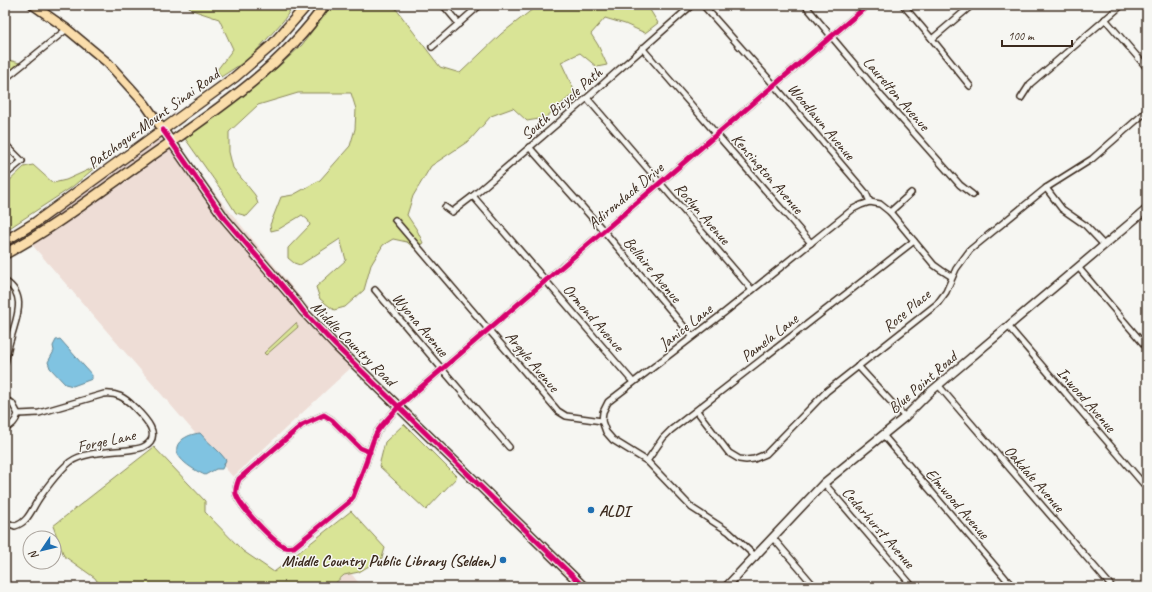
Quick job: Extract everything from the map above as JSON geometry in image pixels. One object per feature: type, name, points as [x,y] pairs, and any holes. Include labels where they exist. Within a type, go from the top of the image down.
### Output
[{"type":"highway","name":"Patchogue-Mount Sinai Road","points":[[5,241],[36,222],[249,66],[277,39],[307,5]]},
{"type":"highway","name":"Patchogue-Mount Sinai Road","points":[[5,254],[72,212],[236,95],[266,71],[295,41],[325,5]]},
{"type":"main road","name":"Middle Country Road","points":[[38,6],[108,63],[145,104],[225,219],[303,312],[336,346],[584,587]]},
{"type":"street","points":[[443,5],[459,24]]},
{"type":"street","points":[[432,47],[480,5]]},
{"type":"street","name":"South Bicycle Path","points":[[445,207],[452,212],[473,196],[692,5]]},
{"type":"street","name":"Woodlawn Avenue","points":[[703,5],[866,193],[870,202]]},
{"type":"street","name":"Laurelton Avenue","points":[[804,5],[883,98],[960,185],[973,195]]},
{"type":"street","name":"Adirondack Drive","points":[[370,452],[360,448],[332,420],[324,415],[302,425],[239,479],[236,486],[236,494],[246,510],[268,534],[278,543],[286,547],[294,547],[349,502],[353,497],[370,452],[376,433],[399,406],[868,5]]},
{"type":"street","points":[[903,5],[970,86]]},
{"type":"street","points":[[932,39],[972,5]]},
{"type":"street","points":[[1021,98],[1030,84],[1122,5]]},
{"type":"street","points":[[1105,19],[1147,68]]},
{"type":"street","points":[[5,79],[67,29]]},
{"type":"street","name":"Kensington Avenue","points":[[642,48],[810,242]]},
{"type":"street","name":"Roslyn Avenue","points":[[587,98],[752,290]]},
{"type":"street","name":"Rose Place","points":[[697,411],[729,453],[738,459],[754,459],[766,454],[827,391],[937,304],[946,292],[952,277],[962,260],[970,250],[1046,188],[1092,159],[1147,111]]},
{"type":"street","points":[[5,144],[22,160],[5,175]]},
{"type":"street","name":"Bellaire Avenue","points":[[529,147],[603,230],[692,336]]},
{"type":"street","points":[[1046,188],[1062,209],[1085,225],[1104,245]]},
{"type":"street","points":[[890,212],[911,193]]},
{"type":"street","name":"Ormond Avenue","points":[[473,196],[633,382]]},
{"type":"street","points":[[870,202],[880,204],[890,212],[940,270],[952,277]]},
{"type":"street","name":"Janice Lane","points":[[602,421],[603,412],[608,402],[853,209],[870,202]]},
{"type":"street","name":"Blue Point Road","points":[[726,587],[756,557],[824,483],[905,417],[929,393],[1147,209]]},
{"type":"street","name":"Argyle Avenue","points":[[395,220],[558,411],[566,416],[602,421]]},
{"type":"street","name":"Pamela Lane","points":[[647,461],[663,438],[671,430],[914,241]]},
{"type":"street","points":[[1078,268],[1147,348]]},
{"type":"street","points":[[5,281],[14,290],[20,310],[10,338],[5,363]]},
{"type":"street","name":"Wyona Avenue","points":[[376,290],[509,447]]},
{"type":"street","name":"Inwood Avenue","points":[[1008,326],[1147,488]]},
{"type":"street","points":[[858,366],[905,417]]},
{"type":"street","name":"Oakdale Avenue","points":[[939,386],[1112,587]]},
{"type":"street","name":"Forge Lane","points":[[5,522],[9,525],[15,526],[22,523],[40,497],[71,461],[84,455],[143,447],[152,439],[153,434],[148,422],[123,397],[115,394],[104,394],[39,413],[18,414]]},
{"type":"street","points":[[5,400],[12,404],[18,414],[14,423],[10,427],[5,428]]},
{"type":"street","points":[[602,421],[606,432],[614,440],[647,461],[692,508],[729,532],[756,557]]},
{"type":"street","name":"Elmwood Avenue","points":[[883,435],[1013,587]]},
{"type":"street","name":"Cedarhurst Avenue","points":[[824,483],[913,587]]},
{"type":"street","points":[[773,538],[815,587]]},
{"type":"shaded area","points":[[163,130],[355,364],[233,477],[21,232]]},
{"type":"shaded area","points":[[349,571],[362,587],[332,587]]},
{"type":"green space","points":[[187,5],[294,5],[283,21],[250,58],[221,77],[217,70],[233,49],[219,19],[192,10]]},
{"type":"green space","points":[[331,5],[393,5],[440,67],[460,73],[501,34],[538,5],[647,5],[658,23],[645,33],[625,24],[605,18],[591,34],[607,65],[597,67],[580,53],[561,62],[575,92],[545,118],[527,121],[513,108],[491,116],[470,140],[431,166],[413,196],[407,215],[417,230],[423,243],[414,248],[407,242],[393,239],[383,245],[371,265],[364,290],[345,307],[334,310],[320,299],[316,287],[346,260],[340,239],[300,265],[294,263],[288,258],[288,248],[310,225],[308,220],[302,215],[279,229],[271,231],[270,225],[281,197],[293,195],[320,180],[350,146],[355,129],[356,109],[351,93],[298,93],[258,105],[229,132],[229,152],[233,168],[255,195],[258,204],[247,216],[236,213],[184,137],[277,68],[302,45]]},
{"type":"green space","points":[[5,59],[20,63],[5,75]]},
{"type":"green space","points":[[33,165],[53,183],[66,180],[97,166],[72,187],[5,231],[5,221],[8,219],[5,215],[5,185],[24,167]]},
{"type":"green space","points":[[296,323],[298,327],[266,355],[264,353]]},
{"type":"green space","points":[[404,424],[457,477],[426,510],[379,466],[385,442]]},
{"type":"green space","points":[[154,447],[205,501],[205,512],[243,551],[274,572],[351,511],[385,548],[382,558],[359,572],[344,575],[331,587],[101,587],[95,578],[64,556],[62,551],[62,530],[54,530],[53,526]]},
{"type":"water","points":[[60,339],[92,375],[92,379],[73,386],[65,384],[50,368],[48,362],[54,351],[53,346],[56,340]]},
{"type":"water","points":[[200,433],[226,460],[222,469],[216,469],[205,475],[182,460],[178,455],[177,450],[178,444],[183,439]]},
{"type":"cycle path","points":[[370,452],[360,448],[332,420],[324,415],[302,425],[239,479],[236,494],[250,515],[265,531],[285,547],[294,547],[349,502],[353,497],[367,460],[367,459],[368,456],[369,453],[370,450],[372,443],[378,430],[399,406],[868,5]]},
{"type":"cycle path","points":[[163,130],[225,219],[303,311],[336,346],[584,587]]},
{"type":"place","name":"ALDI","points":[[591,510]]},
{"type":"place","name":"Middle Country Public Library (Selden)","points":[[503,560]]}]
